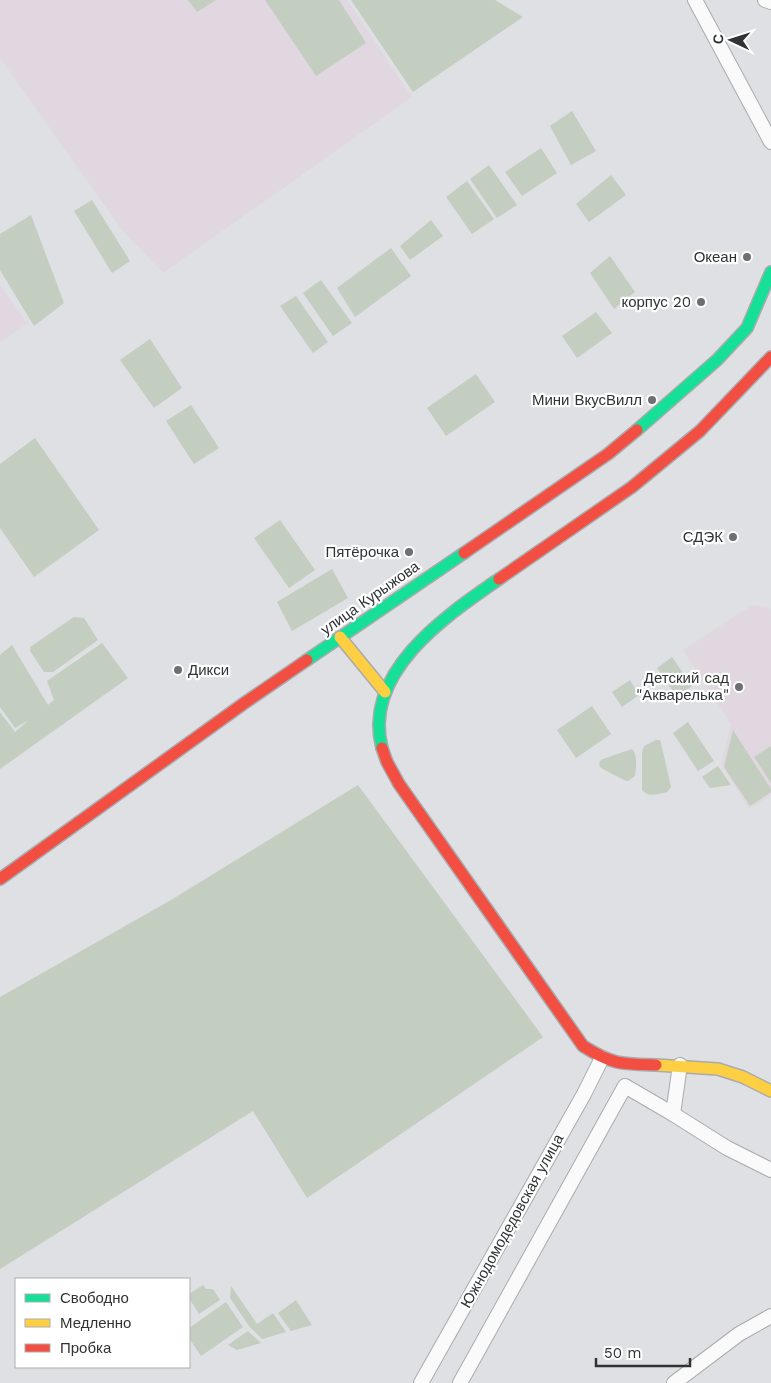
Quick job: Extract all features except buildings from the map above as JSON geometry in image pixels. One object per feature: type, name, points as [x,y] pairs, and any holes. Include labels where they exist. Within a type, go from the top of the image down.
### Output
[{"type":"street","points":[[695,0],[771,142]]},
{"type":"street","points":[[765,0],[771,2]]},
{"type":"street","name":"улица Курыжова","points":[[0,879],[186,744],[608,454],[698,378],[747,328],[771,272]]},
{"type":"street","points":[[771,357],[700,431],[632,487],[450,613],[430,630],[411,650],[398,669],[386,692],[379,718],[380,740],[387,763],[399,784],[583,1046],[602,1058],[621,1064],[680,1065],[718,1069],[743,1077],[771,1091]]},
{"type":"street","points":[[340,638],[386,692]]},
{"type":"street","name":"Южнодомодедовская улица","points":[[421,1383],[584,1094],[602,1058]]},
{"type":"street","points":[[673,1114],[680,1065]]},
{"type":"street","points":[[460,1383],[625,1086],[727,1148],[771,1170]]},
{"type":"street","points":[[674,1383],[739,1334],[771,1316]]},
{"type":"shaded area","points":[[0,0],[347,0],[412,97],[163,273],[122,230],[0,58]]},
{"type":"shaded area","points":[[0,285],[27,324],[0,342]]},
{"type":"shaded area","name":"Детский сад \"Акварелька\"","points":[[752,605],[768,607],[771,611],[771,795],[749,809],[721,765],[731,724],[683,650]]},
{"type":"green space","points":[[188,0],[216,0],[197,12]]},
{"type":"green space","points":[[265,0],[339,0],[366,43],[316,76]]},
{"type":"green space","points":[[351,0],[495,0],[523,17],[413,92]]},
{"type":"green space","points":[[572,111],[596,151],[571,165],[550,126]]},
{"type":"green space","points":[[541,148],[557,173],[522,196],[505,172]]},
{"type":"green space","points":[[489,165],[517,205],[497,218],[470,179]]},
{"type":"green space","points":[[611,175],[626,195],[589,222],[576,204]]},
{"type":"green space","points":[[467,181],[494,219],[472,234],[446,197]]},
{"type":"green space","points":[[92,200],[130,261],[112,273],[74,211]]},
{"type":"green space","points":[[31,215],[64,303],[34,326],[0,270],[0,234]]},
{"type":"green space","points":[[431,220],[443,236],[410,260],[400,246]]},
{"type":"green space","points":[[391,248],[411,276],[355,317],[337,288]]},
{"type":"green space","points":[[610,256],[635,292],[614,309],[590,273]]},
{"type":"green space","points":[[321,280],[352,323],[333,336],[303,293]]},
{"type":"green space","points":[[296,296],[328,342],[313,353],[280,306]]},
{"type":"green space","points":[[596,312],[612,333],[577,358],[562,336]]},
{"type":"green space","points":[[150,339],[182,388],[154,408],[120,360]]},
{"type":"green space","points":[[476,374],[495,402],[446,436],[427,408]]},
{"type":"green space","points":[[191,405],[219,448],[194,464],[166,421]]},
{"type":"green space","points":[[35,438],[99,530],[34,577],[0,528],[0,464]]},
{"type":"green space","points":[[280,520],[315,570],[289,588],[254,538]]},
{"type":"green space","points":[[332,569],[348,598],[292,631],[277,602]]},
{"type":"green space","points":[[74,617],[84,618],[98,640],[53,672],[44,672],[30,651],[30,647]]},
{"type":"green space","points":[[102,643],[128,678],[0,769],[0,712],[15,732],[29,720],[15,728],[0,707],[0,655],[12,645],[48,705],[54,700],[47,681]]},
{"type":"green space","points":[[672,657],[692,686],[677,697],[657,668]]},
{"type":"green space","points":[[630,680],[639,695],[622,707],[612,692]]},
{"type":"green space","points":[[592,706],[611,734],[576,758],[557,730]]},
{"type":"green space","points":[[688,722],[714,761],[698,771],[673,733]]},
{"type":"green space","points":[[733,730],[771,789],[771,792],[750,806],[724,767]]},
{"type":"green space","points":[[660,740],[661,743],[671,787],[667,792],[650,795],[642,790],[642,752],[644,746]]},
{"type":"green space","points":[[771,746],[771,783],[754,757]]},
{"type":"green space","points":[[632,749],[636,758],[635,776],[628,781],[601,768],[599,765],[603,759]]},
{"type":"green space","points":[[718,766],[731,785],[710,788],[702,777]]},
{"type":"green space","points":[[358,785],[543,1037],[307,1198],[253,1111],[0,1269],[0,997],[171,900]]},
{"type":"green space","points":[[203,1285],[206,1289],[213,1289],[220,1300],[199,1314],[190,1300],[190,1293]]},
{"type":"green space","points":[[231,1286],[257,1324],[273,1313],[286,1332],[262,1339],[249,1326],[230,1298]]},
{"type":"green space","points":[[296,1300],[312,1325],[291,1331],[278,1313]]},
{"type":"green space","points":[[226,1302],[243,1327],[201,1356],[190,1340],[190,1327]]},
{"type":"green space","points":[[248,1331],[261,1343],[237,1350],[228,1345]]},
{"type":"traffic: fast","points":[[637,430],[717,360],[747,328],[771,272]]},
{"type":"traffic: fast","points":[[307,660],[464,553]]},
{"type":"traffic: fast","points":[[382,748],[379,720],[385,695],[397,671],[434,628],[499,579]]},
{"type":"traffic: slow","points":[[340,637],[385,692]]},
{"type":"traffic: slow","points":[[656,1065],[718,1069],[743,1077],[771,1091]]},
{"type":"traffic: jam","points":[[499,579],[632,487],[700,431],[771,357]]},
{"type":"traffic: jam","points":[[464,553],[608,454],[637,430]]},
{"type":"traffic: jam","points":[[0,879],[307,660]]},
{"type":"traffic: jam","points":[[382,748],[399,784],[583,1046],[610,1060],[656,1065]]},
{"type":"place","name":"Океан","points":[[747,257]]},
{"type":"place","name":"корпус 20","points":[[701,302]]},
{"type":"place","name":"Мини ВкусВилл","points":[[652,400]]},
{"type":"place","name":"СДЭК","points":[[733,537]]},
{"type":"place","name":"Пятёрочка","points":[[409,552]]},
{"type":"place","name":"Дикси","points":[[178,670]]},
{"type":"place","name":"Детский сад \"Акварелька\"","points":[[739,687]]}]
